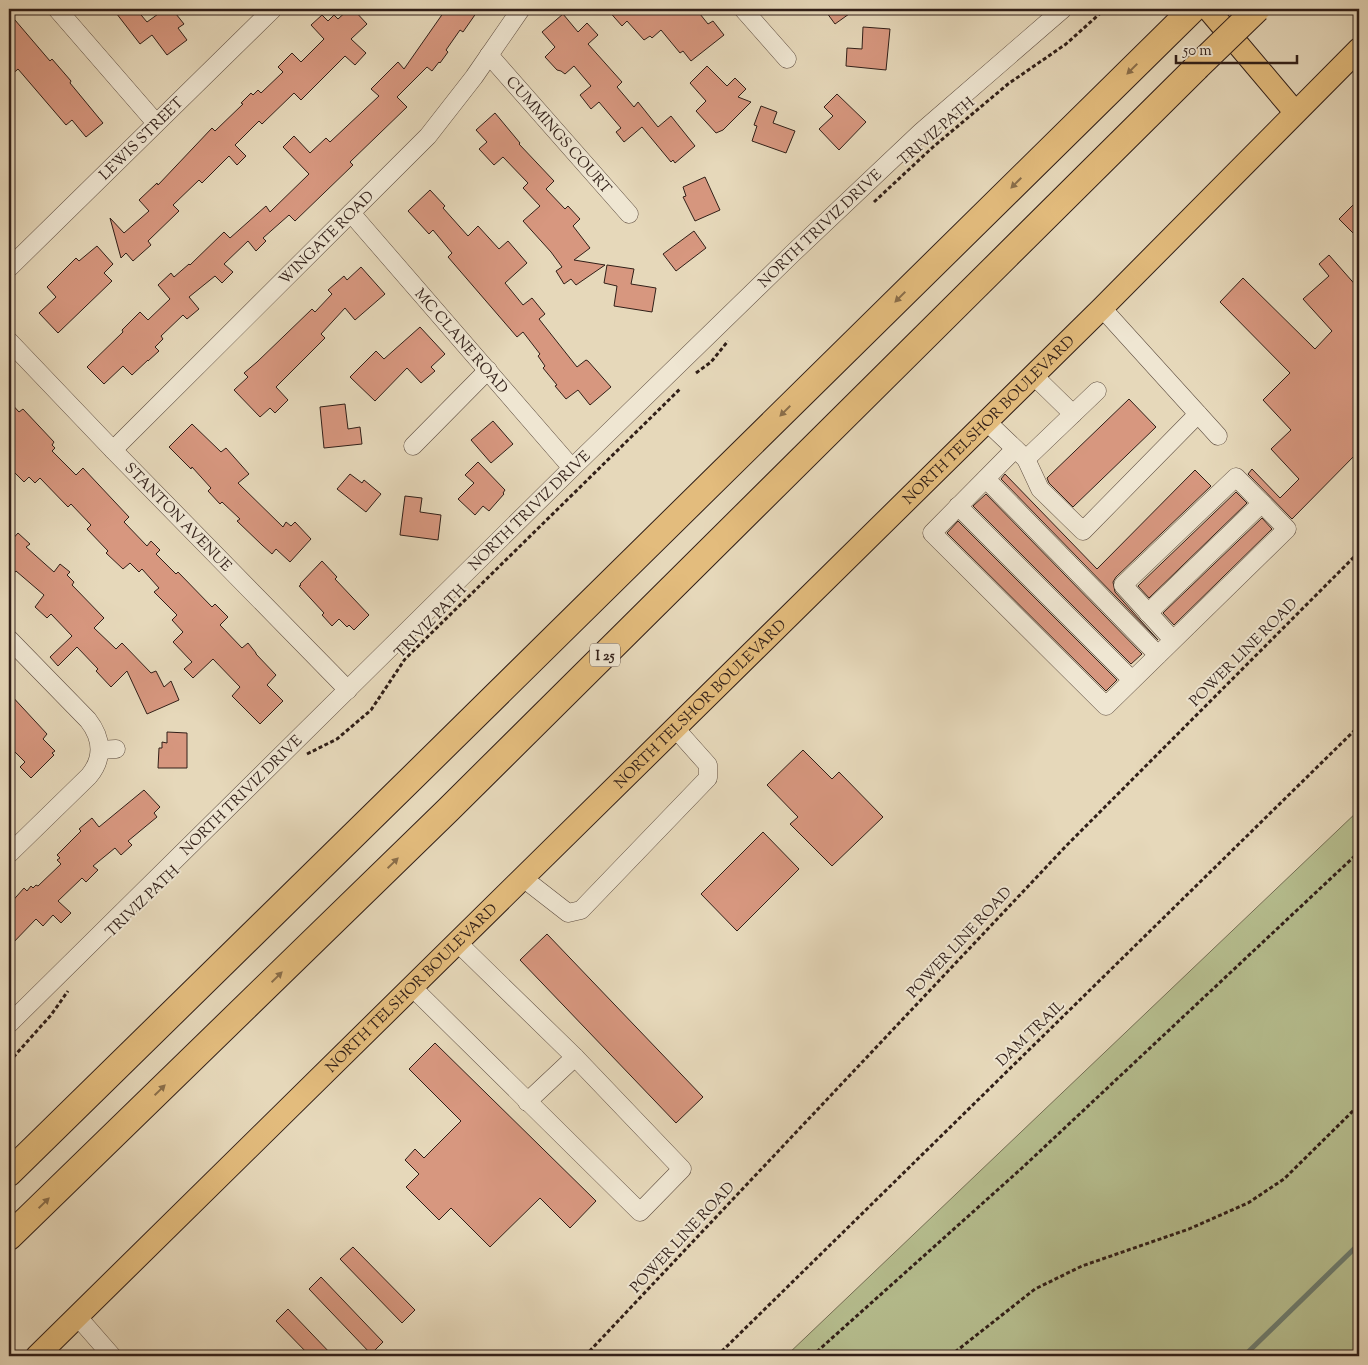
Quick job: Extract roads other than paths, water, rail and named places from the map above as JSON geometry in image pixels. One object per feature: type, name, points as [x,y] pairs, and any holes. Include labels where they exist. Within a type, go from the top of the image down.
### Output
[{"type":"highway","points":[[9,1173],[1193,9]]},
{"type":"highway","name":"I 25","points":[[9,1237],[448,810],[1257,9]]},
{"type":"main road","points":[[1208,9],[1295,112]]},
{"type":"main road","name":"NORTH TELSHOR BOULEVARD","points":[[37,1356],[1102,308],[1359,49]]},
{"type":"street","points":[[57,9],[156,123]]},
{"type":"street","name":"LEWIS STREET","points":[[9,268],[273,9]]},
{"type":"street","name":"WINGATE ROAD","points":[[113,450],[428,136],[449,111],[521,9]]},
{"type":"street","points":[[743,9],[787,59]]},
{"type":"street","name":"NORTH TRIVIZ DRIVE","points":[[9,1024],[572,468],[792,254],[914,139],[1063,9]]},
{"type":"street","name":"CUMMINGS COURT","points":[[489,55],[629,214]]},
{"type":"street","name":"MC CLANE ROAD","points":[[351,213],[572,468]]},
{"type":"street","points":[[1102,308],[1218,436]]},
{"type":"street","name":"STANTON AVENUE","points":[[9,341],[348,690]]},
{"type":"street","points":[[413,446],[488,370]]},
{"type":"street","points":[[1033,375],[1073,414]]},
{"type":"street","points":[[1096,391],[1073,414],[986,479],[932,533],[1106,706],[1287,529],[1236,477],[1124,585],[1173,640]]},
{"type":"street","points":[[986,421],[1021,454],[1040,489],[1083,531],[1198,414]]},
{"type":"street","points":[[986,479],[1158,655]]},
{"type":"street","points":[[1148,613],[1262,503]]},
{"type":"street","points":[[958,506],[1132,680]]},
{"type":"street","points":[[9,640],[88,720],[108,750],[89,776],[9,854]]},
{"type":"street","points":[[523,878],[568,913],[581,910],[708,778],[708,765],[675,728]]},
{"type":"street","points":[[412,987],[640,1212],[682,1169],[575,1057],[457,942]]},
{"type":"street","points":[[528,1102],[575,1057]]},
{"type":"street","points":[[77,1316],[112,1356]]},
{"type":"waterway","points":[[1244,1356],[1359,1244]]}]
